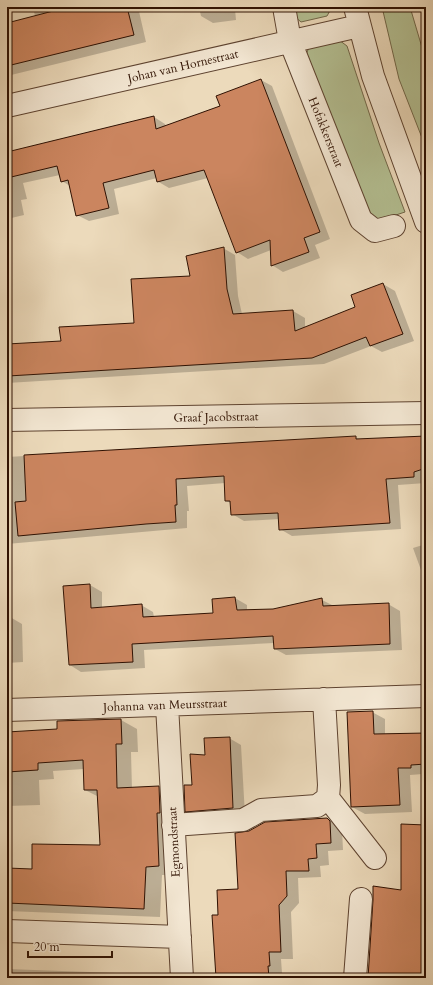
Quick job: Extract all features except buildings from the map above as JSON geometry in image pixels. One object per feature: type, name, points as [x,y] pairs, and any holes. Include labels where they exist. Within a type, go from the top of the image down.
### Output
[{"type":"street","name":"Hofakkerstraat","points":[[284,7],[290,41],[361,220],[375,231],[394,226]]},
{"type":"street","name":"Johan van Hornestraat","points":[[7,106],[290,41],[357,16]]},
{"type":"street","points":[[357,16],[373,76],[426,222]]},
{"type":"street","name":"Graaf Jacobstraat","points":[[7,420],[426,413]]},
{"type":"street","name":"Johanna van Meursstraat","points":[[7,710],[426,696]]},
{"type":"street","points":[[324,699],[329,786],[328,798],[376,858]]},
{"type":"street","name":"Egmondstraat","points":[[167,705],[182,978]]},
{"type":"street","points":[[173,825],[243,820],[261,810],[317,806],[328,798]]},
{"type":"street","points":[[355,978],[360,899]]},
{"type":"street","points":[[7,931],[180,937]]},
{"type":"green space","points":[[292,7],[332,7],[327,16],[301,22],[293,15]]},
{"type":"green space","points":[[382,7],[410,7],[426,61],[426,148],[399,79]]},
{"type":"green space","points":[[339,40],[347,46],[379,143],[405,212],[378,221],[367,215],[306,55],[309,47]]}]
